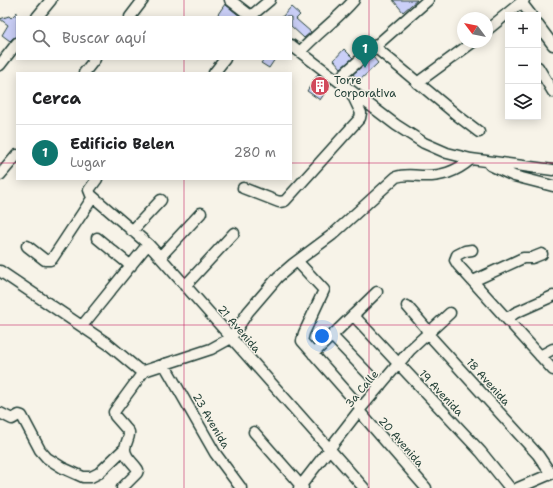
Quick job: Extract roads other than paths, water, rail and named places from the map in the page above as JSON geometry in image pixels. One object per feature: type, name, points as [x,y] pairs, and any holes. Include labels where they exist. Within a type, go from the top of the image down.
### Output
[{"type":"street","points":[[39,16],[51,0]]},
{"type":"street","points":[[131,16],[144,0]]},
{"type":"street","points":[[230,0],[251,16]]},
{"type":"street","points":[[253,16],[270,0]]},
{"type":"street","points":[[300,52],[354,0]]},
{"type":"street","points":[[337,80],[428,0]]},
{"type":"street","points":[[511,12],[517,2],[528,12]]},
{"type":"street","points":[[493,27],[505,21]]},
{"type":"street","points":[[541,29],[553,45]]},
{"type":"street","points":[[0,65],[16,44]]},
{"type":"street","points":[[292,46],[411,135],[424,143],[447,153],[474,160],[523,179],[553,186]]},
{"type":"street","points":[[375,47],[417,83],[479,132]]},
{"type":"street","points":[[417,83],[465,48]]},
{"type":"street","points":[[85,72],[94,60]]},
{"type":"street","points":[[215,72],[224,60]]},
{"type":"street","points":[[541,72],[553,92]]},
{"type":"street","points":[[243,188],[280,202],[285,201],[360,118],[360,111],[350,90]]},
{"type":"street","points":[[0,175],[16,156]]},
{"type":"street","points":[[0,413],[13,419],[18,415],[21,415],[40,450],[47,458],[63,468],[83,477],[91,477],[99,473],[125,448],[129,432],[114,412],[144,371],[211,349],[231,338],[248,312],[278,278],[297,261],[332,235],[396,177],[406,175],[427,176],[450,173],[474,160],[553,170]]},
{"type":"street","points":[[26,246],[45,260],[52,259],[92,186]]},
{"type":"street","name":"21 Avenida","points":[[92,186],[132,231],[148,244],[160,257],[364,488]]},
{"type":"street","points":[[132,231],[161,200]]},
{"type":"street","points":[[160,257],[201,213]]},
{"type":"street","points":[[185,286],[234,233]]},
{"type":"street","points":[[97,238],[130,266]]},
{"type":"street","points":[[82,326],[148,244]]},
{"type":"street","points":[[472,250],[465,251],[456,256],[455,260],[458,265],[553,370]]},
{"type":"street","points":[[473,281],[524,258],[532,258],[542,254]]},
{"type":"street","name":"20 Avenida","points":[[297,261],[324,290],[302,340],[303,343],[426,488]]},
{"type":"street","points":[[0,271],[108,344],[139,370],[144,371]]},
{"type":"street","points":[[313,354],[377,292]]},
{"type":"street","points":[[507,320],[520,311],[553,296]]},
{"type":"street","name":"18 Avenida","points":[[407,306],[425,327],[428,334],[538,455],[552,474]]},
{"type":"street","name":"3a Calle","points":[[301,487],[329,449],[398,364],[410,350],[450,313]]},
{"type":"street","name":"19 Avenida","points":[[353,315],[480,452],[510,488]]},
{"type":"street","points":[[332,336],[380,386]]},
{"type":"street","points":[[540,356],[553,350]]},
{"type":"street","name":"23 Avenida","points":[[164,364],[215,453],[241,488]]},
{"type":"street","points":[[254,432],[301,487]]},
{"type":"street","points":[[122,488],[138,472],[137,468],[128,457],[125,448]]},
{"type":"street","points":[[518,488],[552,474]]},
{"type":"place","name":"Edificio Belen","points":[[365,68]]},
{"type":"place","name":"Torre Corporativa","points":[[320,86]]}]
